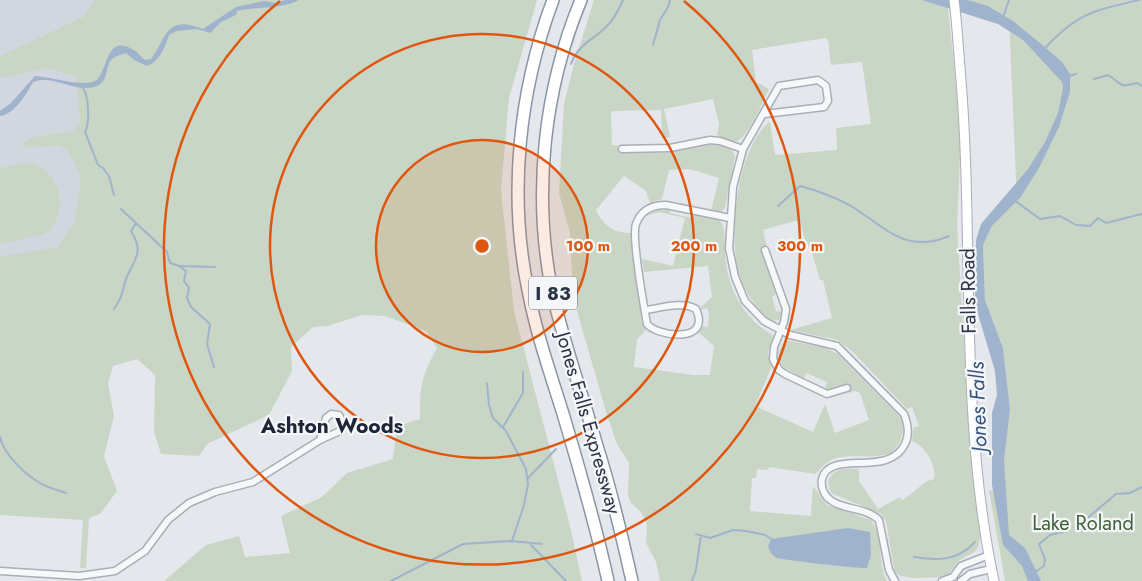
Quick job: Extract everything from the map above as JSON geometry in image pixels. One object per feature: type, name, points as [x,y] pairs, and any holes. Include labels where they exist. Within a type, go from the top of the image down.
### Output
[{"type":"highway","name":"Jones Falls Expressway","points":[[553,0],[535,58],[522,123],[518,203],[521,248],[536,327],[587,495],[608,581]]},
{"type":"highway","name":"Jones Falls Expressway","points":[[581,0],[560,63],[548,127],[543,165],[546,247],[560,323],[605,471],[632,581]]},
{"type":"main road","name":"Falls Road","points":[[954,0],[966,156],[968,292],[976,461],[994,581]]},
{"type":"street","points":[[765,114],[824,107],[828,101],[826,86],[818,80],[779,86],[765,114],[743,149],[733,187],[730,218],[730,253],[740,290],[753,311],[780,332],[837,346],[904,414],[908,426],[907,440],[895,456],[882,462],[833,466],[824,473],[822,482],[824,492],[833,502],[868,512],[879,520],[889,570],[895,581]]},
{"type":"street","points":[[622,149],[670,148],[710,140],[720,141],[743,149]]},
{"type":"street","points":[[645,310],[684,304],[696,309],[700,323],[697,329],[687,335],[653,330],[647,324],[645,310],[635,229],[643,212],[656,205],[666,205],[730,218]]},
{"type":"street","points":[[765,250],[786,309],[772,353],[779,370],[795,380],[827,394],[847,388]]},
{"type":"street","points":[[0,571],[79,576],[115,571],[145,551],[168,520],[189,503],[215,492],[253,482],[320,440]]},
{"type":"street","points":[[942,581],[953,577],[961,566],[989,555]]},
{"type":"street","points":[[961,581],[970,574],[991,569]]},
{"type":"street","points":[[24,572],[24,581]]},
{"type":"shaded area","points":[[0,0],[113,0],[104,246],[0,264]]},
{"type":"green space","points":[[94,0],[537,0],[509,98],[501,190],[514,311],[570,526],[582,581],[164,581],[206,545],[239,536],[245,557],[290,553],[281,516],[322,497],[347,473],[393,459],[397,426],[420,419],[422,382],[437,348],[426,331],[385,316],[362,315],[328,326],[313,327],[291,347],[292,371],[269,415],[207,444],[199,456],[161,454],[154,432],[155,375],[137,359],[113,366],[108,383],[114,416],[104,456],[117,491],[100,514],[89,518],[86,568],[80,568],[83,520],[0,515],[0,257],[58,247],[75,223],[81,177],[68,151],[59,145],[27,148],[23,143],[34,137],[73,131],[80,121],[76,76],[46,68],[0,78],[0,56],[85,16]]},
{"type":"green space","points":[[594,0],[943,0],[943,6],[948,8],[961,133],[957,225],[967,394],[980,541],[976,550],[957,563],[947,577],[913,578],[895,573],[886,521],[881,514],[831,493],[828,482],[833,474],[840,469],[859,469],[859,481],[878,509],[900,497],[902,500],[925,483],[934,479],[934,468],[925,451],[912,441],[914,427],[919,426],[912,407],[907,409],[854,353],[838,340],[790,330],[832,318],[823,280],[820,280],[810,246],[807,247],[800,222],[798,220],[763,230],[767,248],[762,254],[776,294],[772,297],[776,311],[781,312],[779,320],[771,321],[761,311],[748,294],[739,274],[735,238],[738,193],[750,150],[759,134],[770,122],[775,155],[837,150],[836,128],[871,124],[862,62],[831,65],[828,40],[825,38],[752,50],[756,82],[769,89],[750,127],[736,141],[717,135],[719,124],[713,99],[664,109],[670,137],[662,138],[661,110],[613,111],[611,114],[612,145],[620,146],[620,153],[666,153],[714,144],[732,150],[735,157],[725,207],[721,212],[711,211],[719,178],[690,169],[669,170],[662,199],[650,203],[646,191],[624,176],[596,210],[610,228],[619,232],[631,233],[642,322],[646,330],[637,339],[634,367],[693,375],[710,375],[714,346],[699,333],[703,326],[708,327],[709,312],[706,308],[701,310],[700,308],[712,297],[708,266],[644,272],[642,259],[673,266],[685,218],[659,212],[645,216],[657,210],[670,210],[670,213],[692,218],[693,215],[720,221],[724,228],[725,259],[728,274],[735,295],[747,314],[773,335],[768,353],[772,366],[755,406],[813,432],[825,404],[835,433],[869,420],[860,393],[855,391],[849,393],[847,386],[829,390],[825,388],[827,382],[806,373],[804,378],[783,367],[777,354],[785,340],[826,348],[838,354],[900,417],[903,427],[902,436],[898,445],[891,453],[877,456],[840,457],[830,460],[815,474],[769,467],[768,470],[757,469],[756,478],[752,478],[750,511],[811,516],[813,486],[827,505],[871,520],[878,534],[882,566],[887,581],[660,581],[656,562],[646,543],[647,524],[641,512],[631,503],[628,495],[629,463],[617,444],[607,415],[573,297],[570,233],[559,193],[564,104]]},
{"type":"green space","name":"Lake Roland","points":[[968,0],[1142,0],[1142,581],[1005,581],[989,490],[1005,494],[1004,461],[1010,408],[1003,348],[985,300],[983,245],[992,226],[1017,201],[1009,18]]},
{"type":"green space","points":[[26,163],[38,166],[47,172],[54,181],[60,203],[58,215],[53,226],[45,234],[0,244],[0,168]]},
{"type":"water","points":[[285,0],[299,0],[276,7],[237,11],[236,15],[221,22],[210,33],[197,29],[177,31],[169,35],[159,57],[147,66],[134,60],[126,53],[117,56],[110,62],[105,78],[99,85],[94,87],[78,87],[48,80],[33,82],[15,107],[0,116],[0,111],[11,103],[35,76],[72,82],[93,82],[102,72],[112,50],[117,46],[124,46],[135,51],[145,60],[151,59],[169,30],[175,26],[182,24],[203,29],[236,7],[264,1],[276,3]]},
{"type":"water","points":[[922,0],[968,0],[988,6],[1013,21],[1040,43],[1062,62],[1070,74],[1070,92],[1059,127],[1039,168],[1020,198],[992,226],[983,245],[985,300],[1003,348],[1010,409],[1004,461],[1009,535],[1025,548],[1041,581],[1028,581],[1022,566],[1003,545],[992,485],[992,413],[997,395],[995,371],[975,304],[976,240],[981,224],[1028,169],[1045,142],[1058,113],[1063,88],[1062,82],[1023,40],[998,24]]},
{"type":"water","points":[[848,528],[870,532],[871,555],[867,568],[777,558],[772,554],[768,546],[771,539]]},
{"type":"waterway","points":[[571,64],[582,47],[601,32],[611,21],[623,0]]},
{"type":"waterway","points":[[653,45],[660,20],[670,0]]},
{"type":"waterway","points":[[1003,17],[1009,0]]},
{"type":"waterway","points":[[1044,49],[1067,28],[1087,15],[1109,7],[1139,0]]},
{"type":"waterway","points":[[1069,76],[1076,74]]},
{"type":"waterway","points":[[1094,79],[1108,75],[1122,85],[1138,83],[1142,86]]},
{"type":"waterway","points":[[83,88],[87,97],[88,110],[88,123],[85,132],[98,165],[109,176],[114,195]]},
{"type":"waterway","points":[[778,206],[800,186],[851,206],[896,236],[907,240],[920,242],[934,241],[949,236]]},
{"type":"waterway","points":[[1014,200],[1040,219],[1060,216],[1076,225],[1090,226],[1098,218],[1106,223],[1142,214]]},
{"type":"waterway","points":[[121,209],[167,252],[170,263],[186,271],[184,281],[189,288],[187,298],[191,307],[210,324],[207,344],[214,367]]},
{"type":"waterway","points":[[114,309],[121,297],[126,279],[137,256],[137,245],[131,231],[136,223]]},
{"type":"waterway","points":[[180,266],[215,267]]},
{"type":"waterway","points":[[503,427],[523,393],[523,372]]},
{"type":"waterway","points":[[487,383],[489,405],[493,418],[506,431],[526,469],[528,484],[524,505],[512,541]]},
{"type":"waterway","points":[[0,437],[10,457],[28,475],[43,485],[66,493]]},
{"type":"waterway","points":[[528,478],[556,449]]},
{"type":"waterway","points":[[1078,526],[1116,494],[1130,493],[1142,487]]},
{"type":"waterway","points":[[696,534],[710,538],[733,530],[746,531],[765,535],[773,540]]},
{"type":"waterway","points":[[1035,572],[1044,566],[1045,559],[1039,544],[1050,535],[1067,531]]},
{"type":"waterway","points":[[692,581],[696,570],[701,535]]},
{"type":"waterway","points":[[391,581],[463,544],[512,541],[542,544]]},
{"type":"waterway","points":[[914,557],[947,558],[962,553],[975,542]]},
{"type":"waterway","points":[[531,545],[566,581]]},
{"type":"district","name":"Ashton Woods","points":[[332,426]]},
{"type":"water label","name":"Jones Falls","points":[[978,407]]}]
